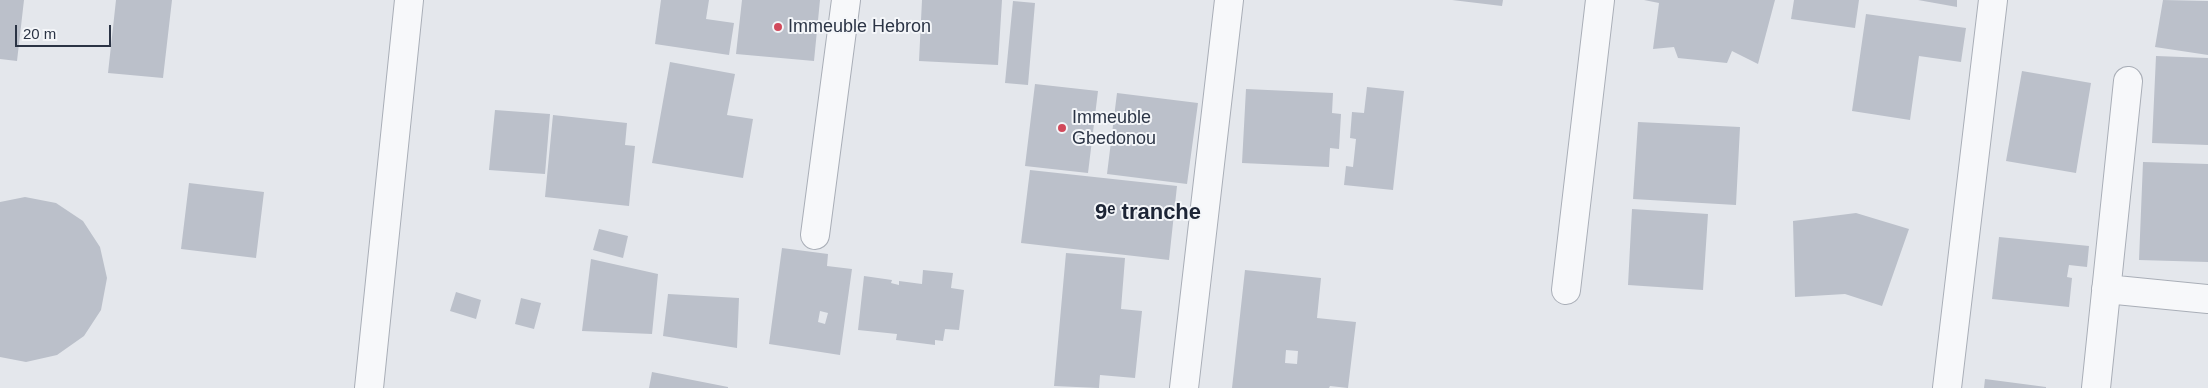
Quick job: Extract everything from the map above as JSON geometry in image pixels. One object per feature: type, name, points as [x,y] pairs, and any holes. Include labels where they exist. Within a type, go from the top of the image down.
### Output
[{"type":"street","points":[[369,388],[409,0]]},
{"type":"street","points":[[815,235],[846,0]]},
{"type":"street","points":[[1184,388],[1230,0]]},
{"type":"street","points":[[1566,290],[1600,0]]},
{"type":"street","points":[[1948,388],[1993,0]]},
{"type":"street","points":[[2096,388],[2128,81]]},
{"type":"street","points":[[2106,289],[2208,299]]},
{"type":"building","points":[[0,0],[24,0],[17,61],[0,59]]},
{"type":"building","points":[[116,0],[172,0],[163,78],[108,73]]},
{"type":"building","points":[[661,0],[709,0],[706,19],[734,23],[729,55],[655,44]]},
{"type":"building","name":"Immeuble Hebron","points":[[742,0],[820,0],[814,61],[736,54]]},
{"type":"building","points":[[922,0],[1002,0],[998,65],[919,61]]},
{"type":"building","points":[[1452,0],[1503,0],[1502,6]]},
{"type":"building","points":[[1644,0],[1775,0],[1758,64],[1732,51],[1727,63],[1678,58],[1674,47],[1653,49],[1659,3]]},
{"type":"building","points":[[1794,0],[1859,0],[1855,28],[1791,19]]},
{"type":"building","points":[[1918,0],[1957,0],[1957,7]]},
{"type":"building","points":[[2163,0],[2208,1],[2208,55],[2155,47]]},
{"type":"building","points":[[1013,1],[1035,3],[1028,85],[1005,83]]},
{"type":"building","points":[[1866,14],[1966,28],[1961,62],[1919,56],[1910,120],[1852,111]]},
{"type":"building","points":[[2156,56],[2208,58],[2208,145],[2152,143]]},
{"type":"building","points":[[670,62],[735,74],[727,115],[753,119],[743,178],[652,163]]},
{"type":"building","points":[[2022,71],[2091,83],[2076,173],[2006,161]]},
{"type":"building","name":"Immeuble Gbedonou","points":[[1035,84],[1098,91],[1088,173],[1025,166]]},
{"type":"building","points":[[1367,87],[1404,91],[1393,190],[1344,185],[1346,166],[1353,167],[1356,139],[1350,138],[1352,112],[1364,113]]},
{"type":"building","points":[[1246,89],[1333,93],[1332,113],[1341,114],[1339,149],[1330,148],[1329,167],[1242,163]]},
{"type":"building","points":[[1117,93],[1198,103],[1187,184],[1107,174]]},
{"type":"building","points":[[495,110],[550,114],[545,174],[489,170]]},
{"type":"building","points":[[553,115],[627,123],[625,145],[635,146],[629,206],[545,197]]},
{"type":"building","points":[[1638,122],[1740,127],[1736,205],[1633,199]]},
{"type":"building","points":[[2143,162],[2208,164],[2208,262],[2139,260]]},
{"type":"building","points":[[1030,170],[1177,186],[1169,260],[1021,243]]},
{"type":"building","points":[[189,183],[264,192],[256,258],[181,249]]},
{"type":"building","points":[[25,197],[56,203],[83,221],[100,247],[107,278],[101,310],[84,336],[57,355],[26,362],[0,357],[0,202]]},
{"type":"building","points":[[1632,209],[1708,214],[1703,290],[1628,285]]},
{"type":"building","points":[[1856,213],[1909,229],[1882,306],[1845,294],[1795,297],[1793,221]]},
{"type":"building","points":[[599,229],[628,236],[623,258],[593,250]]},
{"type":"building","points":[[1999,237],[2089,246],[2087,267],[2069,265],[2067,277],[2072,278],[2069,307],[1992,299]]},
{"type":"building","points":[[782,248],[828,254],[827,266],[852,269],[840,355],[769,344]],"holes":[[[820,311],[828,313],[825,324],[818,322]]]},
{"type":"building","points":[[1066,253],[1125,258],[1121,309],[1142,311],[1135,378],[1100,375],[1099,388],[1054,386]]},
{"type":"building","points":[[591,259],[658,274],[652,334],[582,331]]},
{"type":"building","points":[[923,270],[953,273],[951,288],[964,290],[959,330],[945,329],[943,341],[935,340],[935,345],[896,340],[897,334],[858,330],[864,276],[892,280],[891,283],[899,285],[899,281],[922,284]]},
{"type":"building","points":[[1245,270],[1321,278],[1317,318],[1356,322],[1348,388],[1330,386],[1329,388],[1232,388]],"holes":[[[1286,350],[1298,351],[1297,364],[1285,363]]]},
{"type":"building","points":[[456,292],[481,300],[476,319],[450,311]]},
{"type":"building","points":[[668,294],[739,298],[737,348],[663,336]]},
{"type":"building","points":[[521,298],[541,303],[534,329],[515,324]]},
{"type":"building","points":[[652,372],[728,387],[728,388],[649,388]]},
{"type":"building","points":[[1985,379],[2046,387],[2046,388],[1984,388]]},
{"type":"place","name":"Immeuble Hebron","points":[[778,27]]},
{"type":"place","name":"Immeuble Gbedonou","points":[[1062,128]]},
{"type":"district","name":"9ᵉ tranche","points":[[1148,213]]}]
